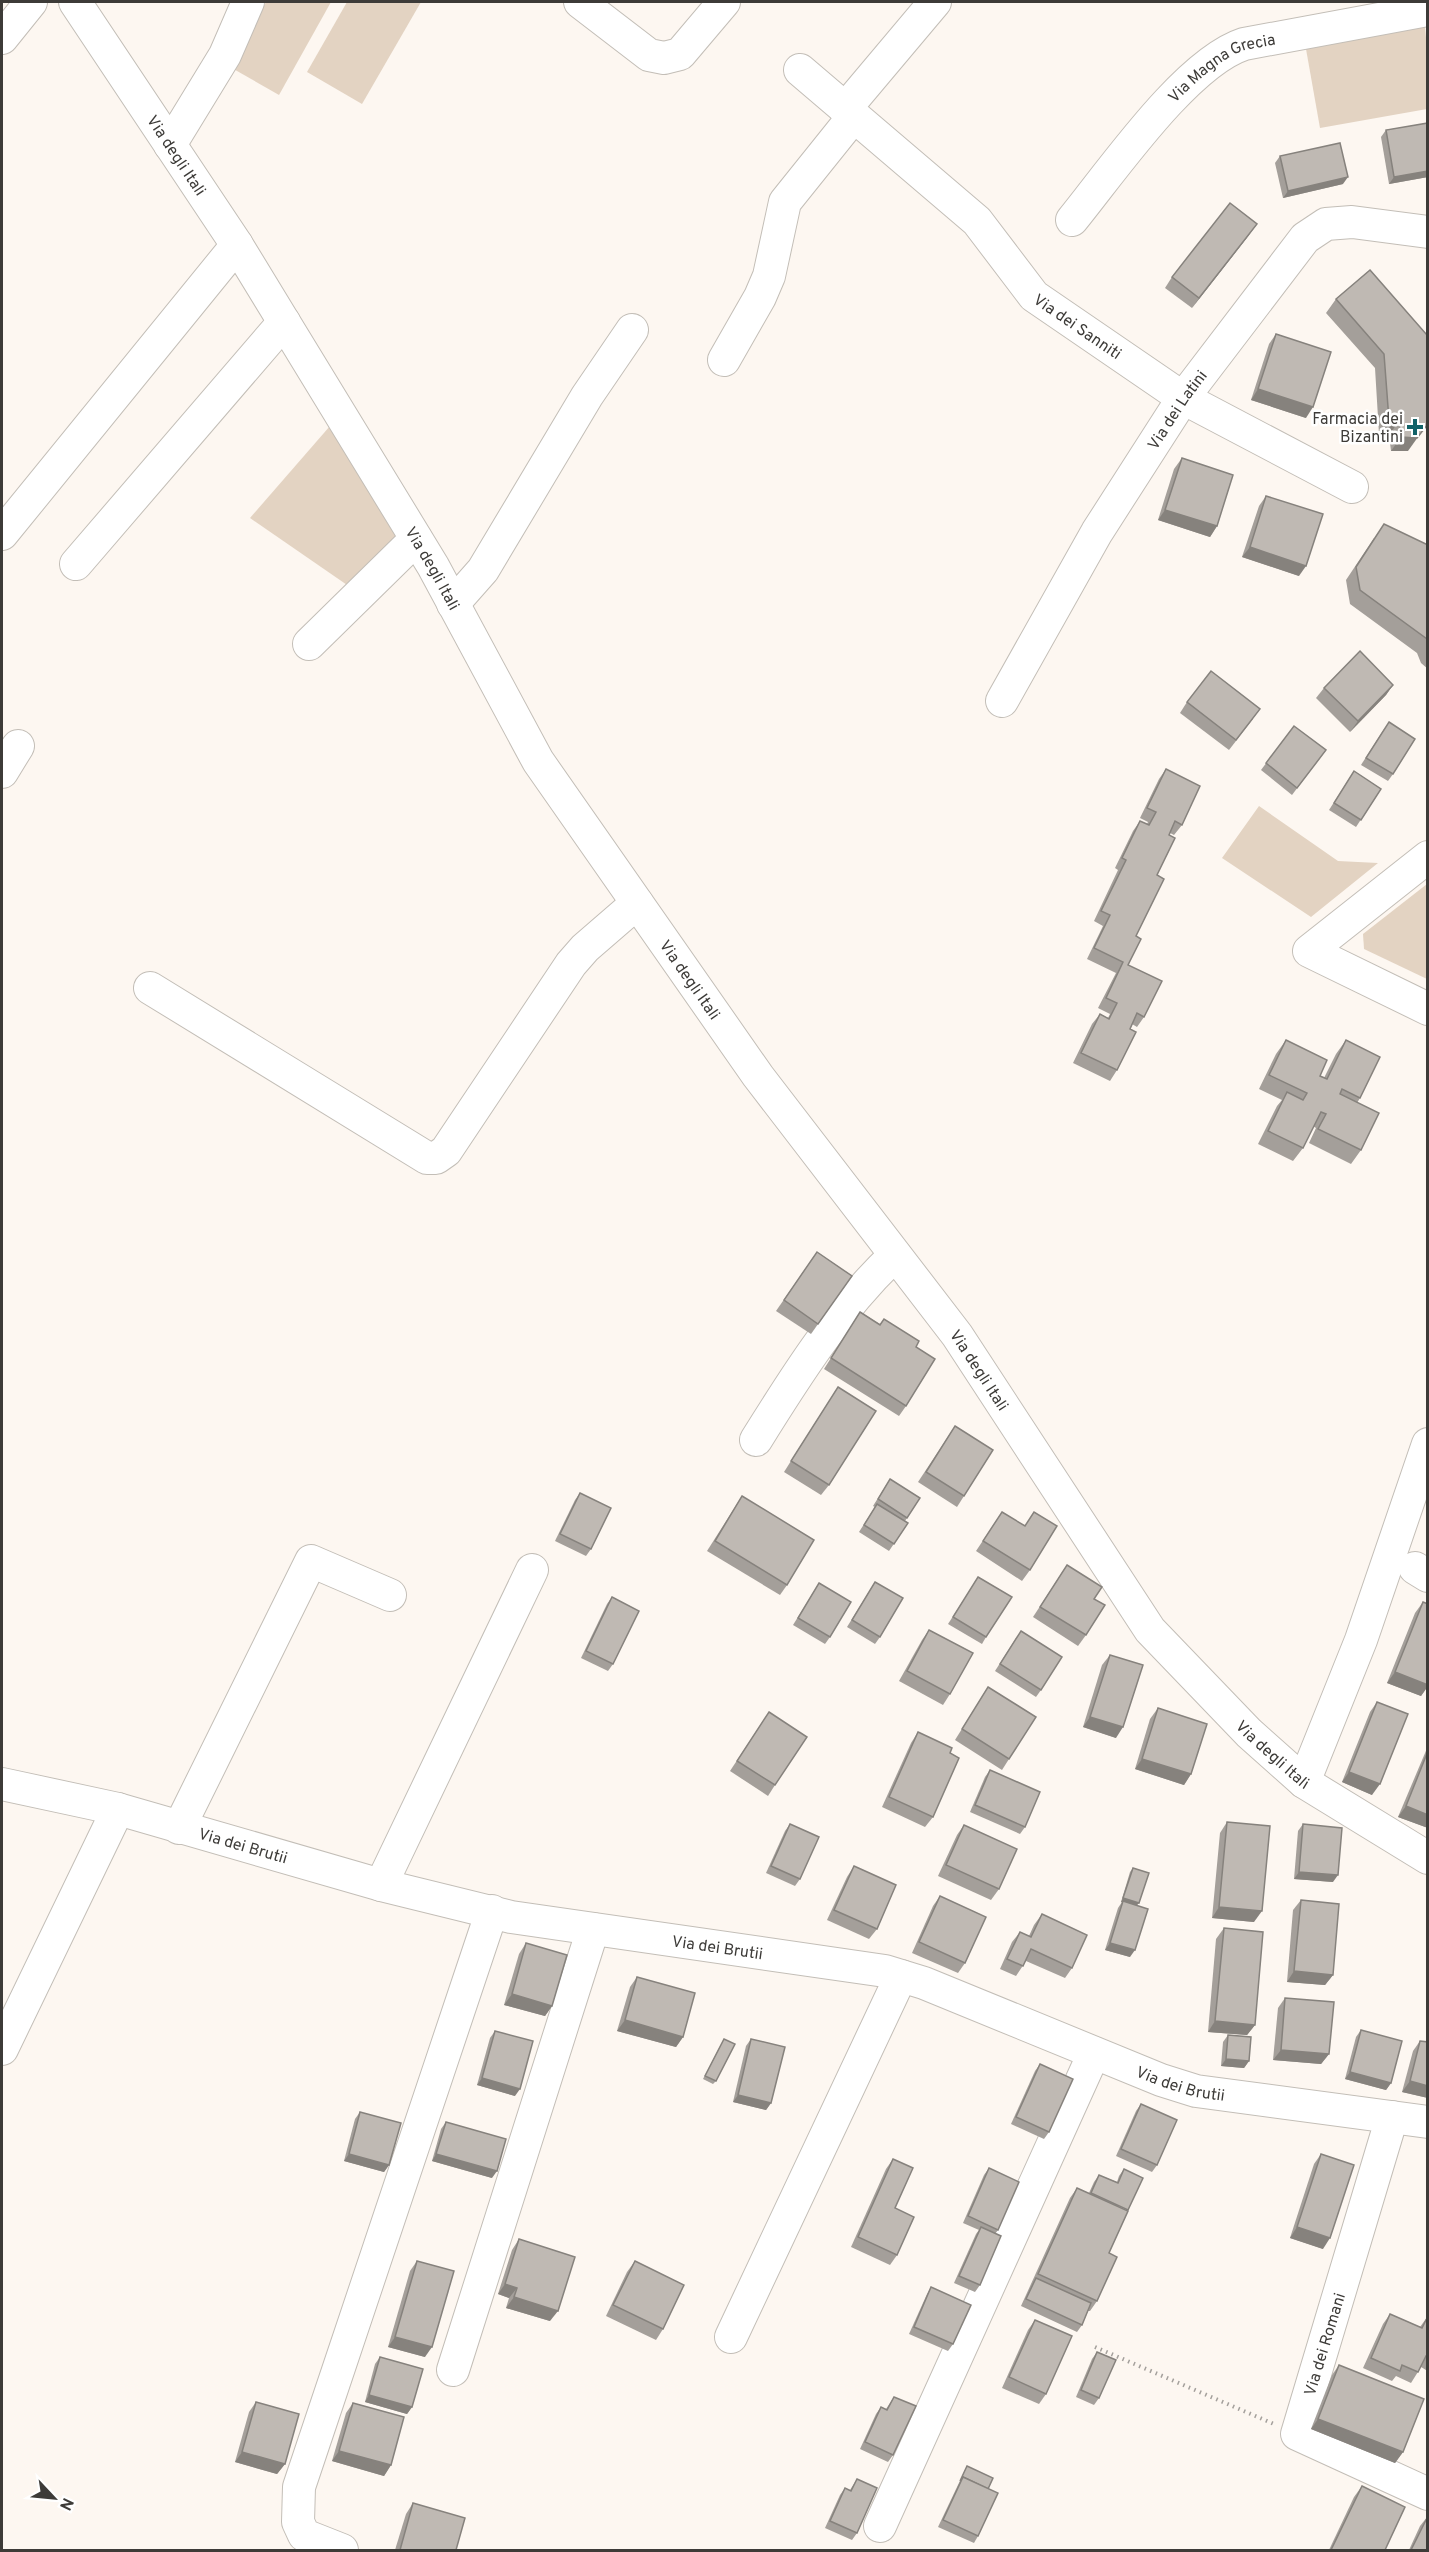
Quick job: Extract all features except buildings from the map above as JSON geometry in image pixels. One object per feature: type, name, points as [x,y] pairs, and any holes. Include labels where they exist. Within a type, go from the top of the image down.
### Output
[{"type":"street","points":[[2,38],[31,2]]},
{"type":"street","name":"Via degli Itali","points":[[75,2],[237,245],[417,539],[538,761],[758,1076],[957,1335],[1150,1630],[1249,1733],[1304,1782],[1428,1858]]},
{"type":"street","points":[[170,145],[225,55],[248,2]]},
{"type":"street","points":[[580,2],[649,55],[664,58],[680,54],[724,2]]},
{"type":"street","points":[[724,360],[760,297],[769,276],[784,202],[849,112],[934,2]]},
{"type":"street","name":"Via Magna Grecia","points":[[1072,220],[1161,110],[1194,77],[1227,50],[1244,44],[1428,10]]},
{"type":"street","name":"Via dei Sanniti","points":[[800,70],[977,221],[1034,296],[1183,398],[1352,487]]},
{"type":"street","name":"Via dei Latini","points":[[1002,701],[1097,532],[1183,398],[1305,238],[1326,224],[1352,222],[1428,232]]},
{"type":"street","points":[[2,534],[237,245]]},
{"type":"street","points":[[76,564],[284,322]]},
{"type":"street","points":[[453,604],[483,570],[587,396],[632,330]]},
{"type":"street","points":[[309,644],[417,539]]},
{"type":"street","points":[[2,772],[18,746]]},
{"type":"street","points":[[1428,857],[1309,951],[1428,1009]]},
{"type":"street","points":[[150,988],[427,1158],[436,1158],[446,1151],[572,964],[585,948],[637,903]]},
{"type":"street","points":[[756,1440],[807,1359],[870,1279],[895,1255]]},
{"type":"street","points":[[1304,1782],[1360,1640],[1428,1444]]},
{"type":"street","points":[[179,1828],[311,1561],[390,1595]]},
{"type":"street","points":[[381,1885],[532,1570]]},
{"type":"street","name":"Via dei Brutii","points":[[2,1784],[118,1809],[381,1885],[511,1917],[885,1971],[1161,2080],[1196,2091],[1428,2122]]},
{"type":"street","points":[[2,2049],[118,1809]]},
{"type":"street","points":[[342,2550],[304,2535],[298,2522],[299,2487],[492,1911]]},
{"type":"street","points":[[453,2370],[593,1929]]},
{"type":"street","points":[[731,2337],[901,1976]]},
{"type":"street","points":[[880,2526],[1094,2053]]},
{"type":"street","name":"Via dei Romani","points":[[1297,2434],[1392,2117]]},
{"type":"street","points":[[1297,2434],[1428,2494]]},
{"type":"path","points":[[1095,2347],[1297,2434]]},
{"type":"shaded area","points":[[266,2],[331,2],[279,95],[230,67]]},
{"type":"shaded area","points":[[347,2],[421,2],[362,104],[307,72]]},
{"type":"shaded area","points":[[1425,27],[1428,58],[1427,109],[1320,128],[1306,49]]},
{"type":"shaded area","points":[[330,426],[403,533],[350,587],[250,518]]},
{"type":"shaded area","points":[[1259,806],[1338,861],[1378,863],[1311,917],[1222,858]]},
{"type":"shaded area","points":[[1427,884],[1427,979],[1364,949],[1363,934]]},
{"type":"place","name":"Farmacia dei Bizantini","points":[[1415,427]]}]
